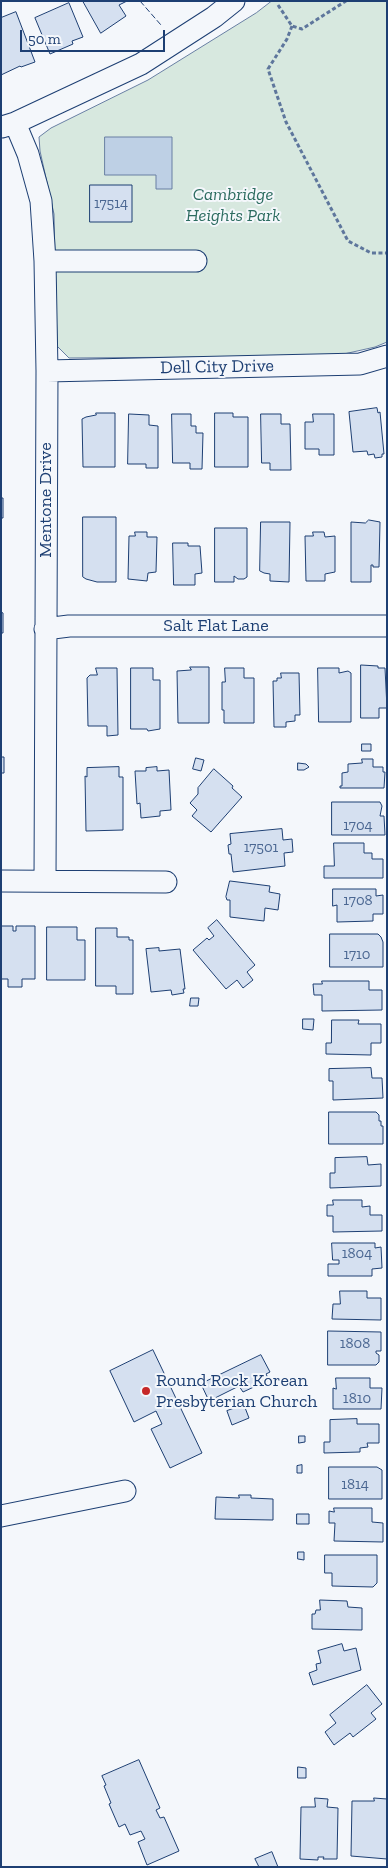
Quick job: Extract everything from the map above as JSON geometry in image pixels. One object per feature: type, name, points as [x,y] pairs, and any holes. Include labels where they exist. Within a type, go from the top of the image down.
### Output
[{"type":"street","points":[[8,125],[141,64],[214,17],[234,1]]},
{"type":"street","name":"Mentone Drive","points":[[8,125],[28,154],[41,201],[44,261],[47,371],[45,881]]},
{"type":"street","points":[[44,261],[196,261]]},
{"type":"street","name":"Dell City Drive","points":[[47,371],[360,364],[387,356]]},
{"type":"street","name":"Salt Flat Lane","points":[[46,629],[69,626],[387,626]]},
{"type":"street","points":[[1,881],[166,882]]},
{"type":"street","points":[[1,1516],[125,1491]]},
{"type":"path","points":[[278,5],[292,26],[302,29],[346,1]]},
{"type":"path","points":[[292,26],[287,40],[268,69],[286,122],[348,241],[371,253],[387,253]]},
{"type":"green space","name":"Cambridge Heights Park","points":[[272,1],[387,1],[387,342],[375,347],[335,356],[69,358],[57,346],[54,214],[40,151],[39,137],[51,128],[148,80],[256,13]]},
{"type":"water","points":[[105,137],[172,137],[172,189],[156,189],[156,175],[105,175]]},
{"type":"building","points":[[83,1],[127,1],[119,5],[126,16],[101,33]]},
{"type":"building","points":[[69,3],[83,37],[72,41],[73,44],[50,54],[35,18]]},
{"type":"building","points":[[16,12],[35,62],[20,66],[1,75],[1,18]]},
{"type":"building","points":[[90,185],[132,185],[132,222],[90,222]]},
{"type":"building","points":[[377,408],[378,413],[380,412],[384,454],[382,454],[382,457],[375,458],[374,454],[368,455],[367,451],[353,452],[349,412]]},
{"type":"building","points":[[96,413],[115,413],[115,467],[83,467],[82,419],[96,415]]},
{"type":"building","points":[[215,413],[233,413],[233,417],[248,417],[248,467],[215,467]]},
{"type":"building","points":[[129,414],[149,415],[149,425],[158,426],[158,468],[146,468],[146,464],[128,464]]},
{"type":"building","points":[[172,414],[191,414],[191,426],[196,426],[196,433],[203,433],[202,469],[190,469],[190,463],[173,463]]},
{"type":"building","points":[[261,414],[281,414],[281,424],[290,424],[291,470],[270,470],[270,463],[262,463]]},
{"type":"building","points":[[313,414],[334,414],[334,455],[319,455],[319,449],[305,449],[305,422],[313,422]]},
{"type":"building","points":[[1,498],[3,498],[3,518],[1,518]]},
{"type":"building","points":[[83,517],[116,517],[116,582],[97,582],[83,577]]},
{"type":"building","points":[[369,520],[380,522],[379,567],[371,565],[371,582],[351,582],[351,522],[365,523]]},
{"type":"building","points":[[261,522],[290,522],[289,582],[270,581],[270,574],[260,571]]},
{"type":"building","points":[[215,528],[247,528],[247,577],[244,579],[238,579],[234,576],[234,582],[215,582]]},
{"type":"building","points":[[135,532],[147,532],[147,537],[157,537],[156,572],[148,573],[147,581],[128,579],[129,536],[135,536]]},
{"type":"building","points":[[313,532],[324,532],[325,537],[335,536],[335,572],[325,574],[325,581],[306,581],[305,536],[313,536]]},
{"type":"building","points":[[173,543],[188,543],[188,546],[200,546],[202,573],[195,574],[195,585],[174,585]]},
{"type":"building","points":[[1,612],[3,613],[3,633],[1,633]]},
{"type":"building","points":[[361,665],[385,668],[387,708],[379,708],[379,718],[361,718]]},
{"type":"building","points":[[190,667],[209,667],[209,723],[178,723],[177,671],[191,670]]},
{"type":"building","points":[[96,668],[117,668],[118,735],[107,736],[107,726],[88,726],[87,678],[90,675],[97,675]]},
{"type":"building","points":[[131,668],[153,668],[153,680],[160,680],[160,729],[148,731],[147,729],[131,729]]},
{"type":"building","points":[[225,668],[244,668],[244,678],[254,678],[254,723],[224,723],[222,682],[225,682]]},
{"type":"building","points":[[318,668],[339,668],[339,673],[348,671],[351,673],[351,722],[319,722]]},
{"type":"building","points":[[281,673],[299,673],[300,715],[295,715],[295,721],[286,722],[286,727],[274,727],[273,681],[281,678]]},
{"type":"building","points":[[362,744],[371,744],[371,751],[362,751]]},
{"type":"building","points":[[1,757],[4,757],[4,773],[1,773]]},
{"type":"building","points":[[196,758],[204,760],[201,771],[193,769]]},
{"type":"building","points":[[362,759],[373,759],[373,767],[383,767],[383,772],[385,772],[384,788],[340,788],[342,786],[342,773],[348,772],[348,764],[362,763]]},
{"type":"building","points":[[298,763],[306,764],[309,767],[304,770],[298,770]]},
{"type":"building","points":[[119,767],[119,777],[123,777],[123,830],[86,831],[85,776],[87,777],[87,768]]},
{"type":"building","points":[[157,767],[157,771],[169,770],[171,810],[160,811],[160,816],[141,818],[140,803],[137,804],[135,771],[146,771],[146,768]]},
{"type":"building","points":[[214,769],[242,797],[211,832],[192,816],[197,810],[190,803],[198,794],[198,788]]},
{"type":"building","points":[[332,802],[380,802],[382,806],[380,816],[384,816],[385,835],[332,835]]},
{"type":"building","points":[[282,829],[283,840],[292,839],[293,852],[284,853],[285,866],[233,872],[228,845],[231,844],[230,834]]},
{"type":"building","points":[[334,843],[364,843],[364,853],[372,853],[372,859],[383,859],[383,878],[324,878],[324,866],[334,866]]},
{"type":"building","points":[[230,881],[270,886],[269,892],[280,894],[278,910],[265,908],[264,921],[230,917],[230,900],[227,900],[226,897]]},
{"type":"building","points":[[333,889],[376,889],[376,896],[383,895],[383,914],[373,914],[373,921],[337,922],[337,905],[333,906]]},
{"type":"building","points":[[217,920],[255,965],[247,972],[253,980],[243,988],[237,980],[226,989],[193,950],[207,938],[209,940],[214,936],[208,928]]},
{"type":"building","points":[[1,926],[13,926],[13,931],[16,931],[16,926],[35,926],[35,979],[22,979],[22,987],[8,987],[8,979],[1,979]]},
{"type":"building","points":[[47,927],[77,927],[77,940],[85,940],[85,980],[47,980]]},
{"type":"building","points":[[96,928],[117,928],[117,937],[129,937],[129,940],[133,940],[133,994],[116,994],[116,986],[96,986]]},
{"type":"building","points":[[330,934],[378,934],[383,942],[383,967],[330,967]]},
{"type":"building","points":[[159,948],[159,951],[180,949],[184,993],[172,995],[171,990],[151,992],[146,949]]},
{"type":"building","points":[[322,981],[369,981],[369,990],[382,990],[382,1010],[322,1011],[322,995],[314,995],[313,984],[322,984]]},
{"type":"building","points":[[191,998],[199,998],[198,1006],[190,1006]]},
{"type":"building","points":[[303,1019],[314,1019],[313,1030],[303,1029]]},
{"type":"building","points":[[332,1020],[359,1020],[358,1024],[381,1024],[381,1043],[371,1043],[371,1055],[326,1054],[326,1043],[331,1043]]},
{"type":"building","points":[[371,1068],[372,1078],[382,1078],[383,1098],[333,1100],[333,1081],[329,1081],[329,1069]]},
{"type":"building","points":[[329,1112],[376,1112],[379,1115],[381,1126],[383,1126],[383,1144],[329,1144]]},
{"type":"building","points":[[367,1157],[368,1165],[381,1164],[381,1186],[330,1188],[330,1173],[335,1173],[335,1158]]},
{"type":"building","points":[[333,1200],[362,1200],[362,1207],[370,1206],[370,1215],[382,1215],[382,1231],[333,1232],[333,1216],[327,1216],[327,1205],[333,1205]]},
{"type":"building","points":[[332,1243],[375,1243],[375,1248],[381,1247],[382,1268],[372,1269],[372,1276],[328,1276],[328,1264],[339,1264],[339,1260],[333,1260]]},
{"type":"building","points":[[340,1291],[367,1291],[367,1298],[381,1298],[381,1320],[332,1319],[333,1304],[340,1304]]},
{"type":"building","points":[[328,1331],[381,1332],[381,1351],[376,1351],[379,1355],[379,1362],[376,1365],[328,1365]]},
{"type":"building","name":"Round Rock Korean Presbyterian Church","points":[[153,1350],[202,1453],[170,1468],[151,1429],[162,1424],[156,1411],[134,1422],[110,1371]]},
{"type":"building","points":[[261,1355],[270,1372],[266,1374],[269,1380],[243,1392],[239,1386],[209,1401],[201,1384]]},
{"type":"building","points":[[336,1378],[370,1378],[370,1388],[382,1388],[381,1409],[333,1409],[333,1388],[336,1389]]},
{"type":"building","points":[[244,1405],[249,1418],[232,1425],[227,1411]]},
{"type":"building","points":[[357,1419],[357,1424],[379,1424],[379,1443],[367,1443],[368,1447],[360,1448],[360,1452],[324,1453],[324,1442],[330,1442],[330,1420]]},
{"type":"building","points":[[299,1436],[305,1436],[305,1442],[299,1443]]},
{"type":"building","points":[[302,1465],[302,1473],[297,1473],[297,1466]]},
{"type":"building","points":[[329,1467],[377,1467],[382,1470],[382,1499],[329,1499]]},
{"type":"building","points":[[239,1495],[251,1495],[251,1498],[273,1499],[273,1520],[215,1519],[216,1497],[239,1498]]},
{"type":"building","points":[[334,1508],[372,1508],[372,1522],[383,1523],[383,1542],[334,1541],[335,1523],[329,1523],[329,1511],[334,1512]]},
{"type":"building","points":[[297,1514],[309,1514],[309,1524],[297,1524]]},
{"type":"building","points":[[298,1552],[304,1552],[304,1560],[298,1559]]},
{"type":"building","points":[[325,1555],[377,1555],[377,1583],[373,1587],[332,1586],[332,1573],[325,1573]]},
{"type":"building","points":[[320,1600],[347,1601],[348,1607],[362,1608],[362,1630],[312,1629],[312,1614],[315,1614],[316,1610],[320,1610]]},
{"type":"building","points":[[342,1644],[344,1651],[356,1648],[361,1670],[313,1685],[309,1673],[317,1670],[316,1664],[321,1663],[318,1651]]},
{"type":"building","points":[[367,1685],[382,1704],[371,1713],[376,1719],[353,1737],[350,1733],[334,1745],[325,1732],[336,1723],[330,1715]]},
{"type":"building","points":[[139,1760],[160,1808],[156,1810],[160,1818],[164,1817],[179,1851],[147,1865],[138,1842],[145,1839],[141,1831],[130,1835],[125,1824],[119,1827],[109,1804],[111,1803],[102,1776]]},
{"type":"building","points":[[298,1767],[306,1768],[306,1778],[298,1778]]},
{"type":"building","points":[[315,1798],[328,1799],[327,1807],[338,1808],[337,1859],[318,1857],[318,1860],[300,1859],[301,1807],[315,1807]]},
{"type":"building","points":[[374,1798],[387,1799],[387,1859],[351,1856],[352,1801],[374,1801]]},
{"type":"building","points":[[272,1852],[278,1867],[259,1867],[255,1859]]},
{"type":"fence","points":[[140,1],[161,25]]},
{"type":"place","name":"Round Rock Korean Presbyterian Church","points":[[146,1391]]}]
